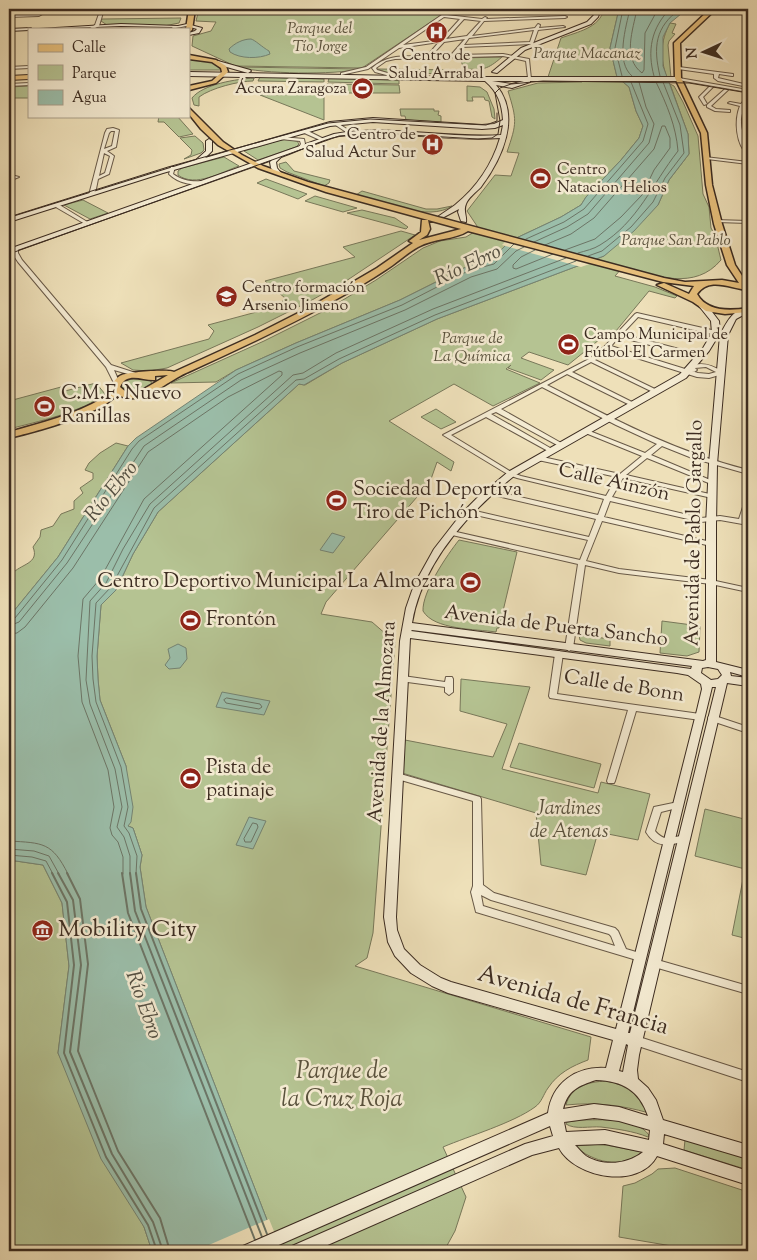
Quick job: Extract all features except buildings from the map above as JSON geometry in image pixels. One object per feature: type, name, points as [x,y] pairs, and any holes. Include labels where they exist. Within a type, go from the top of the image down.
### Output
[{"type":"highway","points":[[9,77],[27,76]]},
{"type":"main road","points":[[187,9],[187,27]]},
{"type":"main road","points":[[187,27],[192,9]]},
{"type":"main road","points":[[487,79],[532,43],[564,34],[589,23],[596,16],[599,9]]},
{"type":"main road","points":[[713,9],[678,42],[680,82],[702,128],[709,185],[717,221],[731,265],[747,288]]},
{"type":"main road","points":[[82,28],[96,25],[199,27],[201,29],[199,31],[187,27]]},
{"type":"main road","points":[[51,28],[96,25],[147,28]]},
{"type":"main road","points":[[9,31],[28,30]]},
{"type":"main road","points":[[190,50],[251,74]]},
{"type":"main road","points":[[190,57],[216,62],[224,67],[225,73]]},
{"type":"main road","points":[[495,72],[508,71]]},
{"type":"main road","points":[[518,72],[530,78]]},
{"type":"main road","points":[[190,73],[680,82]]},
{"type":"main road","points":[[212,82],[225,73]]},
{"type":"main road","points":[[190,88],[251,74],[390,75],[487,79],[512,86]]},
{"type":"main road","points":[[500,94],[504,88],[524,84],[530,78]]},
{"type":"main road","points":[[9,435],[92,407],[110,397],[124,377],[160,375],[172,371],[303,310],[375,268],[421,236],[427,223],[463,203],[481,182],[500,148],[506,121],[500,94],[487,79]]},
{"type":"main road","points":[[190,93],[203,85]]},
{"type":"main road","points":[[190,111],[207,131],[252,164],[312,191],[427,223],[464,227],[477,234],[660,282],[685,284],[729,283],[747,288]]},
{"type":"main road","points":[[10,220],[174,168],[282,138],[304,130],[336,123],[373,120],[482,127],[495,126],[506,121]]},
{"type":"main road","points":[[191,126],[226,154],[321,189],[427,223],[435,233],[448,235]]},
{"type":"main road","points":[[11,252],[322,139],[351,133],[385,132],[478,138],[504,136]]},
{"type":"main road","points":[[478,138],[492,141],[500,148]]},
{"type":"main road","points":[[196,162],[209,151],[209,141]]},
{"type":"main road","points":[[278,173],[274,168],[273,162],[280,155]]},
{"type":"main road","points":[[463,203],[461,212],[464,227]]},
{"type":"main road","points":[[442,216],[457,218],[464,227]]},
{"type":"main road","points":[[9,441],[59,425],[135,395],[148,392],[156,385],[312,309],[373,274],[418,243],[448,235],[464,227]]},
{"type":"main road","points":[[696,300],[694,290],[722,275],[731,265]]},
{"type":"main road","points":[[660,282],[696,300],[703,306],[715,321],[716,332]]},
{"type":"main road","points":[[703,306],[724,312],[746,311]]},
{"type":"main road","name":"Avenida de Pablo Gargallo","points":[[711,664],[713,464],[725,332],[733,318],[746,311]]},
{"type":"main road","name":"Avenida de la Almozara","points":[[396,948],[391,934],[390,918],[402,680],[406,630],[412,603],[421,581],[433,558],[452,533],[489,492],[510,474],[657,392],[689,370],[716,332]]},
{"type":"main road","points":[[142,375],[154,379],[156,385]]},
{"type":"main road","points":[[117,386],[123,393],[135,395]]},
{"type":"main road","name":"Avenida de Puerta Sancho","points":[[406,630],[711,664],[748,673]]},
{"type":"main road","name":"Avenida de Puerta Sancho","points":[[406,630],[559,654],[681,670],[696,675]]},
{"type":"main road","points":[[611,1075],[678,805],[706,718],[724,681],[726,671],[711,664],[695,670],[696,675],[706,682],[713,684],[724,681],[748,682]]},
{"type":"main road","points":[[632,1083],[630,1066],[684,838],[706,718],[706,682]]},
{"type":"main road","name":"Avenida de Francia","points":[[396,948],[414,968],[448,988],[636,1041]]},
{"type":"main road","points":[[590,1075],[611,1075],[632,1083],[650,1101],[658,1124],[658,1132],[653,1148],[635,1166],[621,1170],[607,1170],[584,1163],[570,1152],[561,1139],[554,1116],[558,1099],[564,1089],[573,1081],[590,1075]]},
{"type":"main road","points":[[248,1251],[459,1160],[554,1116],[606,1112],[658,1124],[748,1152]]},
{"type":"main road","points":[[297,1251],[530,1150],[561,1139],[605,1137],[653,1148],[748,1178]]},
{"type":"street","points":[[377,9],[446,9],[489,12],[537,9]]},
{"type":"street","points":[[461,46],[532,43],[542,9]]},
{"type":"street","points":[[564,34],[563,27],[567,9]]},
{"type":"street","points":[[735,9],[748,11]]},
{"type":"street","points":[[9,16],[40,15],[42,12],[57,10],[102,10],[96,25]]},
{"type":"street","points":[[342,74],[366,69],[452,10]]},
{"type":"street","points":[[453,55],[489,12]]},
{"type":"street","points":[[443,16],[484,20],[566,17]]},
{"type":"street","points":[[428,57],[464,18]]},
{"type":"street","points":[[501,19],[498,45],[503,55]]},
{"type":"street","points":[[398,47],[500,32],[563,27]]},
{"type":"street","points":[[503,55],[524,49]]},
{"type":"street","points":[[388,54],[398,58]]},
{"type":"street","points":[[390,75],[376,71],[374,68],[385,60],[398,58],[503,55],[529,61],[530,78]]},
{"type":"street","points":[[9,68],[28,67]]},
{"type":"street","points":[[679,68],[732,75]]},
{"type":"street","points":[[714,72],[717,74],[718,80],[748,86]]},
{"type":"street","points":[[680,82],[725,91],[707,104]]},
{"type":"street","points":[[680,82],[748,91]]},
{"type":"street","points":[[9,85],[28,84]]},
{"type":"street","points":[[711,87],[701,97],[708,106],[714,109],[748,113]]},
{"type":"street","points":[[748,97],[739,112],[740,132],[748,154]]},
{"type":"street","points":[[730,103],[742,105]]},
{"type":"street","points":[[336,123],[351,133]]},
{"type":"street","points":[[95,192],[97,175],[108,131],[117,130],[114,146],[104,152],[112,157],[107,174],[97,175]]},
{"type":"street","points":[[304,130],[322,139]]},
{"type":"street","points":[[282,138],[302,140],[304,144],[300,148]]},
{"type":"street","points":[[104,146],[110,148]]},
{"type":"street","points":[[101,158],[108,155]]},
{"type":"street","points":[[707,158],[748,163]]},
{"type":"street","points":[[174,168],[171,174],[177,179],[191,183],[204,182]]},
{"type":"street","points":[[9,177],[17,177]]},
{"type":"street","points":[[56,205],[87,223]]},
{"type":"street","points":[[717,221],[748,222]]},
{"type":"street","points":[[11,252],[109,366],[116,377],[117,386]]},
{"type":"street","points":[[486,414],[544,386],[591,360],[607,347],[637,315],[716,332]]},
{"type":"street","points":[[618,335],[700,356]]},
{"type":"street","points":[[607,347],[704,376],[721,373]]},
{"type":"street","points":[[591,360],[657,392]]},
{"type":"street","points":[[689,370],[708,365],[721,373]]},
{"type":"street","points":[[109,366],[125,373],[142,375]]},
{"type":"street","points":[[569,373],[634,405]]},
{"type":"street","points":[[544,386],[608,419],[662,443],[713,464],[748,472]]},
{"type":"street","points":[[496,409],[561,445]]},
{"type":"street","points":[[486,414],[550,450]]},
{"type":"street","name":"Calle Ainzón","points":[[486,414],[447,433],[447,436],[510,474],[701,520],[720,518],[745,522]]},
{"type":"street","points":[[585,432],[713,483]]},
{"type":"street","points":[[570,648],[582,563],[608,498],[620,476],[662,443]]},
{"type":"street","points":[[538,458],[712,496]]},
{"type":"street","points":[[489,492],[711,544]]},
{"type":"street","points":[[745,522],[748,501]]},
{"type":"street","points":[[471,512],[591,539]]},
{"type":"street","points":[[452,533],[619,571],[712,582],[748,590]]},
{"type":"street","name":"Calle de Bonn","points":[[559,654],[553,696],[706,718],[748,730]]},
{"type":"street","points":[[402,680],[449,686]]},
{"type":"street","points":[[612,781],[633,707]]},
{"type":"street","points":[[397,776],[477,799],[478,907],[486,913],[640,957]]},
{"type":"street","points":[[678,805],[664,806],[657,809],[650,832],[655,838],[669,842],[684,838]]},
{"type":"street","points":[[478,886],[491,896],[609,930],[615,933],[622,952]]},
{"type":"street","points":[[486,913],[482,907],[482,901],[491,896]]},
{"type":"street","points":[[605,947],[612,944],[616,937]]},
{"type":"street","points":[[654,963],[748,990]]},
{"type":"street","name":"Avenida de Francia","points":[[636,1041],[748,1077]]},
{"type":"green space","name":"Parque del Tío Jorge","points":[[199,9],[449,10],[362,68],[235,66],[192,46],[193,36],[211,31],[216,22],[196,21]]},
{"type":"green space","name":"Parque Macanaz","points":[[604,9],[619,9],[610,48],[617,77],[629,87],[636,111],[643,126],[639,138],[581,205],[561,217],[510,241],[492,259],[466,267],[400,300],[236,370],[216,382],[171,383],[264,341],[328,309],[376,280],[423,248],[440,241],[466,237],[479,229],[467,211],[495,175],[511,176],[519,153],[507,152],[515,122],[508,91],[538,83],[582,82],[581,77],[548,77],[561,38],[593,25],[598,21]]},
{"type":"green space","points":[[181,18],[179,23],[164,26],[107,25],[101,21],[102,19]]},
{"type":"green space","points":[[670,23],[676,24],[672,33],[675,34],[668,45],[671,78],[667,78],[662,50],[664,37]]},
{"type":"green space","points":[[502,57],[488,67],[476,69],[464,69],[460,58]]},
{"type":"green space","points":[[190,58],[211,62],[221,70],[190,70]]},
{"type":"green space","points":[[238,67],[360,69],[299,73],[263,71]]},
{"type":"green space","points":[[377,69],[465,70],[465,74],[388,73]]},
{"type":"green space","points":[[260,77],[324,79],[324,82],[258,81]]},
{"type":"green space","points":[[254,78],[253,81],[233,84],[204,94],[199,97],[199,106],[194,105],[192,98],[204,89],[230,81]]},
{"type":"green space","points":[[329,78],[399,80],[399,84],[328,82]]},
{"type":"green space","name":"Áccura Zaragoza","points":[[327,84],[399,85],[400,93],[327,93]]},
{"type":"green space","points":[[670,84],[674,86],[683,102],[698,136],[703,194],[709,207],[711,228],[715,235],[721,260],[711,270],[687,278],[662,277],[623,267],[615,276],[655,287],[677,296],[675,298],[649,291],[611,337],[605,335],[568,365],[529,352],[521,358],[554,370],[541,380],[508,368],[511,365],[506,369],[540,383],[493,406],[454,384],[389,421],[454,462],[451,471],[437,462],[430,482],[326,602],[321,614],[372,622],[395,642],[373,933],[367,958],[355,966],[591,1037],[588,1060],[561,1074],[546,1091],[541,1101],[526,1113],[443,1147],[466,1197],[455,1231],[444,1251],[279,1251],[146,907],[140,867],[142,855],[133,828],[128,826],[126,766],[100,700],[97,656],[101,605],[116,590],[133,554],[158,512],[299,384],[305,385],[342,363],[437,319],[604,256],[658,205],[669,180],[689,154],[688,134]]},
{"type":"green space","points":[[28,86],[28,98],[9,98],[9,87]]},
{"type":"green space","points":[[467,86],[480,87],[487,92],[494,109],[495,119],[492,117],[489,101],[485,100],[484,97],[472,97],[473,101],[467,101]]},
{"type":"green space","points":[[324,94],[324,120],[260,95]]},
{"type":"green space","points":[[400,109],[434,109],[434,111],[439,111],[438,115],[441,116],[441,122],[406,120],[405,116],[401,116]]},
{"type":"green space","points":[[159,118],[179,118],[193,134],[179,137],[164,122],[158,122]]},
{"type":"green space","points":[[195,136],[203,143],[204,150],[201,153],[184,159],[191,155],[192,150],[180,138]]},
{"type":"green space","points":[[284,139],[297,141],[299,144],[296,147],[258,160],[244,151]]},
{"type":"green space","points":[[224,157],[239,166],[208,178],[192,180],[178,175],[178,171],[182,168]]},
{"type":"green space","points":[[286,162],[294,171],[330,180],[329,183],[324,186],[287,172],[280,168],[279,164]]},
{"type":"green space","points":[[266,179],[307,194],[298,199],[257,183]]},
{"type":"green space","points":[[362,191],[426,209],[452,206],[431,212],[405,209],[356,195]]},
{"type":"green space","points":[[315,196],[357,208],[343,212],[305,201]]},
{"type":"green space","points":[[83,200],[108,213],[90,219],[64,205]]},
{"type":"green space","points":[[362,210],[395,218],[408,227],[406,229],[347,213]]},
{"type":"green space","points":[[401,231],[415,235],[346,281],[258,327],[167,368],[149,371],[133,370],[121,363],[209,339],[214,331],[208,325],[279,306],[285,298],[265,281],[355,257],[343,247]]},
{"type":"green space","points":[[135,377],[151,381],[152,386],[133,393],[121,388],[123,382]]},
{"type":"green space","name":"C.M.F. Nuevo Ranillas","points":[[96,383],[105,394],[85,406],[59,416],[9,429],[9,401],[61,387],[65,391]]},
{"type":"green space","points":[[436,409],[456,422],[441,429],[421,417]]},
{"type":"green space","points":[[116,443],[128,446],[58,557],[9,617],[9,584],[13,580],[12,574],[34,557],[33,547],[40,537],[41,530],[53,526],[61,514],[74,509],[74,501],[83,493],[80,488],[93,479],[93,473],[85,470],[89,463]]},
{"type":"green space","name":"Centro Deportivo Municipal La Almozara","points":[[459,540],[517,552],[499,628],[497,628],[496,632],[456,628],[436,622],[423,611],[431,584]]},
{"type":"green space","points":[[662,621],[700,626],[699,652],[687,656],[660,653]]},
{"type":"green space","points":[[579,635],[610,639],[610,646],[586,643],[580,640]]},
{"type":"green space","name":"Jardines de Atenas","points":[[461,679],[530,687],[502,769],[598,793],[601,782],[650,794],[638,840],[598,832],[586,875],[541,865],[536,813],[402,773],[405,740],[493,757],[507,724],[460,711]]},
{"type":"green space","points":[[519,743],[601,764],[594,788],[510,767]]},
{"type":"green space","points":[[705,809],[748,820],[748,939],[732,935],[745,869],[695,856]]},
{"type":"green space","points":[[9,860],[43,865],[62,903],[69,966],[58,1053],[144,1227],[152,1251],[9,1251]]},
{"type":"green space","points":[[606,1081],[620,1085],[632,1092],[649,1113],[608,1105],[566,1105],[572,1093],[581,1086],[593,1082]]},
{"type":"green space","points":[[580,1120],[627,1122],[643,1129],[649,1135],[648,1137],[619,1129],[578,1127],[566,1124],[567,1122]]},
{"type":"green space","points":[[685,1140],[748,1159],[748,1170],[684,1150]]},
{"type":"green space","points":[[601,1144],[642,1152],[634,1158],[625,1161],[607,1162],[590,1156],[574,1146]]},
{"type":"green space","points":[[675,1168],[748,1192],[748,1251],[701,1251],[619,1237],[623,1186],[635,1183],[658,1169]]},
{"type":"water","name":"Río Ebro","points":[[619,9],[687,9],[670,23],[663,37],[663,66],[688,134],[689,154],[669,180],[658,205],[634,231],[604,256],[437,319],[342,363],[304,385],[299,384],[158,512],[133,554],[116,590],[101,605],[97,656],[100,700],[126,766],[133,807],[131,822],[128,826],[133,828],[142,855],[140,867],[146,907],[279,1251],[152,1251],[144,1227],[101,1159],[58,1053],[69,966],[62,903],[43,865],[9,860],[9,617],[58,557],[128,446],[136,438],[236,370],[400,300],[466,267],[492,259],[510,241],[561,217],[581,205],[639,138],[643,126],[636,111],[629,87],[617,77],[610,48]]},
{"type":"water","points":[[251,39],[269,51],[270,54],[250,58],[230,52],[229,49],[236,43]]},
{"type":"water","points":[[332,533],[345,537],[333,553],[320,550]]},
{"type":"water","points":[[178,644],[186,648],[187,659],[180,668],[169,669],[165,665],[170,658],[168,649]]},
{"type":"water","points":[[222,692],[270,701],[264,715],[216,707]]},
{"type":"water","points":[[249,817],[266,821],[253,849],[236,845]]},
{"type":"pier","points":[[508,239],[598,261],[581,267],[502,245]]},
{"type":"pier","points":[[269,1219],[282,1251],[195,1251]]},
{"type":"tram line","points":[[9,254],[339,136],[377,133],[478,139],[492,138],[498,134],[500,121],[495,93],[500,88],[511,84],[543,81],[689,83],[748,93]]},
{"type":"tram line","points":[[9,217],[168,167],[328,123],[370,119],[486,125],[497,121],[497,113]]},
{"type":"place","name":"Centro de Salud Arrabal","points":[[436,32]]},
{"type":"place","name":"Áccura Zaragoza","points":[[363,89]]},
{"type":"place","name":"Centro de Salud Actur Sur","points":[[432,144]]},
{"type":"place","name":"Centro Natacion Helios","points":[[541,179]]},
{"type":"place","name":"Centro formación Arsenio Jimeno","points":[[226,297]]},
{"type":"place","name":"Campo Municipal de Fútbol El Carmen","points":[[568,344]]},
{"type":"place","name":"C.M.F. Nuevo Ranillas","points":[[45,406]]},
{"type":"place","name":"Sociedad Deportiva Tiro de Pichón","points":[[337,501]]},
{"type":"place","name":"Centro Deportivo Municipal La Almozara","points":[[471,582]]},
{"type":"place","name":"Frontón","points":[[190,620]]},
{"type":"place","name":"Pista de patinaje","points":[[190,779]]},
{"type":"place","name":"Mobility City","points":[[42,930]]},
{"type":"park label","name":"Parque San Pablo","points":[[676,241]]},
{"type":"park label","name":"Parque de La Química","points":[[472,348]]},
{"type":"park label","name":"Parque de la Cruz Roja","points":[[342,1086]]}]
